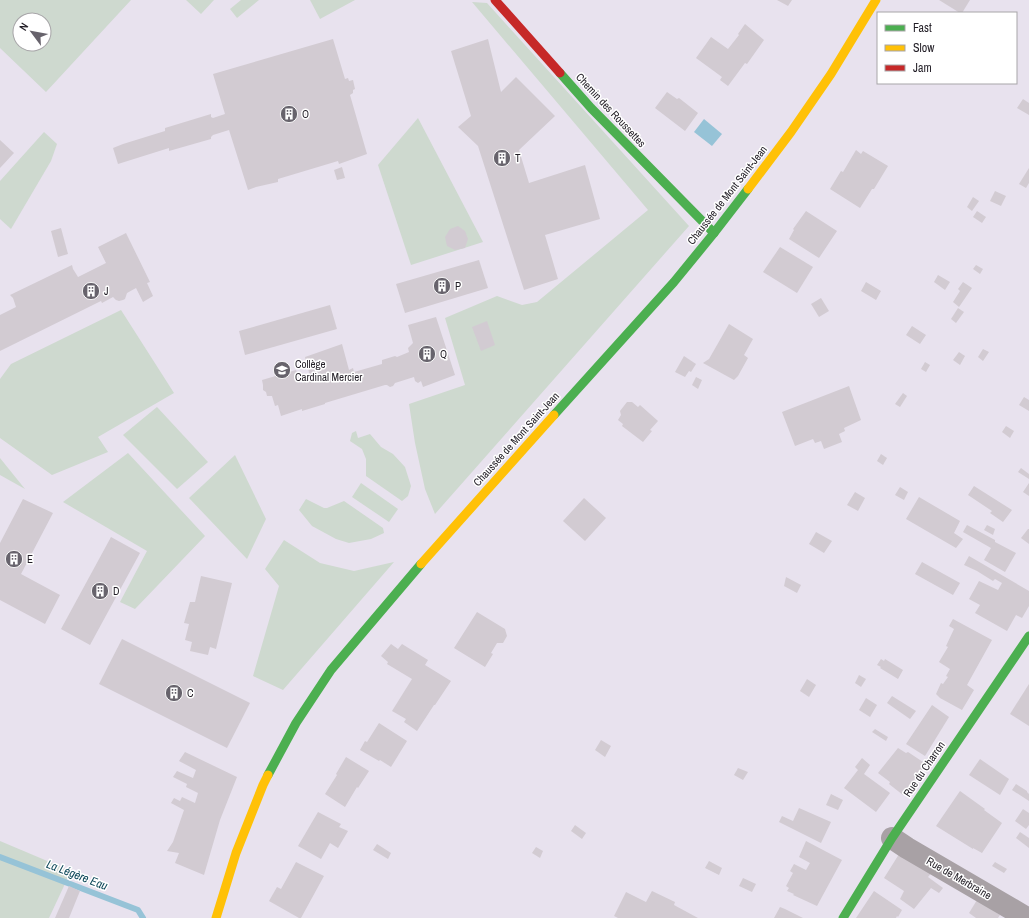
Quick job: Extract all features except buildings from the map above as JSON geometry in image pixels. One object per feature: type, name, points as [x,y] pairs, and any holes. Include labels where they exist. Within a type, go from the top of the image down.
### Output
[{"type":"main road","name":"Chemin des Roussettes","points":[[495,0],[591,108],[714,233]]},
{"type":"main road","name":"Chaussée de Mont Saint-Jean","points":[[216,918],[236,853],[263,785],[296,723],[331,670],[433,550],[664,293],[714,233],[791,132],[830,74],[876,0]]},
{"type":"main road","name":"Rue du Charron","points":[[843,918],[892,838],[1029,636]]},
{"type":"street","name":"Rue de Merbraine","points":[[892,838],[1027,918]]},
{"type":"shaded area","points":[[0,0],[131,0],[46,92],[0,48]]},
{"type":"shaded area","points":[[186,0],[214,0],[201,14]]},
{"type":"shaded area","points":[[241,0],[259,0],[237,18],[230,9]]},
{"type":"shaded area","points":[[310,0],[355,0],[320,19]]},
{"type":"shaded area","points":[[472,2],[487,3],[689,226],[435,514],[425,489],[415,443],[409,404],[465,385],[445,318],[497,296],[522,305],[537,302],[648,210]]},
{"type":"shaded area","points":[[418,118],[483,242],[411,265],[378,165]]},
{"type":"shaded area","points":[[44,132],[57,144],[51,161],[11,229],[0,219],[0,181]]},
{"type":"shaded area","points":[[121,310],[174,393],[98,437],[108,452],[52,475],[0,438],[0,379],[11,364]]},
{"type":"shaded area","points":[[157,407],[208,462],[177,489],[123,435]]},
{"type":"shaded area","points":[[356,431],[358,438],[370,434],[381,447],[393,454],[405,467],[411,486],[408,496],[402,501],[366,476],[366,459],[362,449],[350,441],[352,433]]},
{"type":"shaded area","points":[[128,453],[205,536],[135,609],[120,602],[147,551],[63,502]]},
{"type":"shaded area","points":[[235,455],[266,519],[247,559],[189,498]]},
{"type":"shaded area","points":[[0,458],[25,489],[0,475]]},
{"type":"shaded area","points":[[361,483],[398,509],[389,522],[352,497]]},
{"type":"shaded area","points":[[306,499],[324,508],[344,501],[383,528],[384,533],[371,539],[349,543],[336,539],[312,526],[299,510]]},
{"type":"shaded area","points":[[284,540],[320,563],[354,571],[394,562],[283,690],[253,676],[279,586],[265,569]]},
{"type":"shaded area","points":[[0,841],[71,871],[49,918],[0,918]]},
{"type":"water","points":[[704,119],[722,134],[712,146],[694,132]]},
{"type":"waterway","name":"La Légère Eau","points":[[0,857],[138,910],[143,918]]},
{"type":"traffic: fast","points":[[560,73],[591,108],[714,233]]},
{"type":"traffic: fast","points":[[554,415],[674,282],[748,189]]},
{"type":"traffic: fast","points":[[268,775],[296,723],[331,670],[421,564]]},
{"type":"traffic: fast","points":[[843,918],[892,838],[1029,636]]},
{"type":"traffic: slow","points":[[748,189],[791,132],[831,74],[876,0]]},
{"type":"traffic: slow","points":[[421,564],[554,415]]},
{"type":"traffic: slow","points":[[216,918],[236,853],[268,775]]},
{"type":"traffic: jam","points":[[495,0],[560,73]]},
{"type":"place","name":"O","points":[[289,114]]},
{"type":"place","name":"T","points":[[502,158]]},
{"type":"place","name":"P","points":[[442,286]]},
{"type":"place","name":"J","points":[[91,291]]},
{"type":"place","name":"Q","points":[[427,354]]},
{"type":"place","name":"Collège Cardinal Mercier","points":[[282,370]]},
{"type":"place","name":"E","points":[[14,559]]},
{"type":"place","name":"D","points":[[100,591]]},
{"type":"place","name":"C","points":[[174,693]]}]
